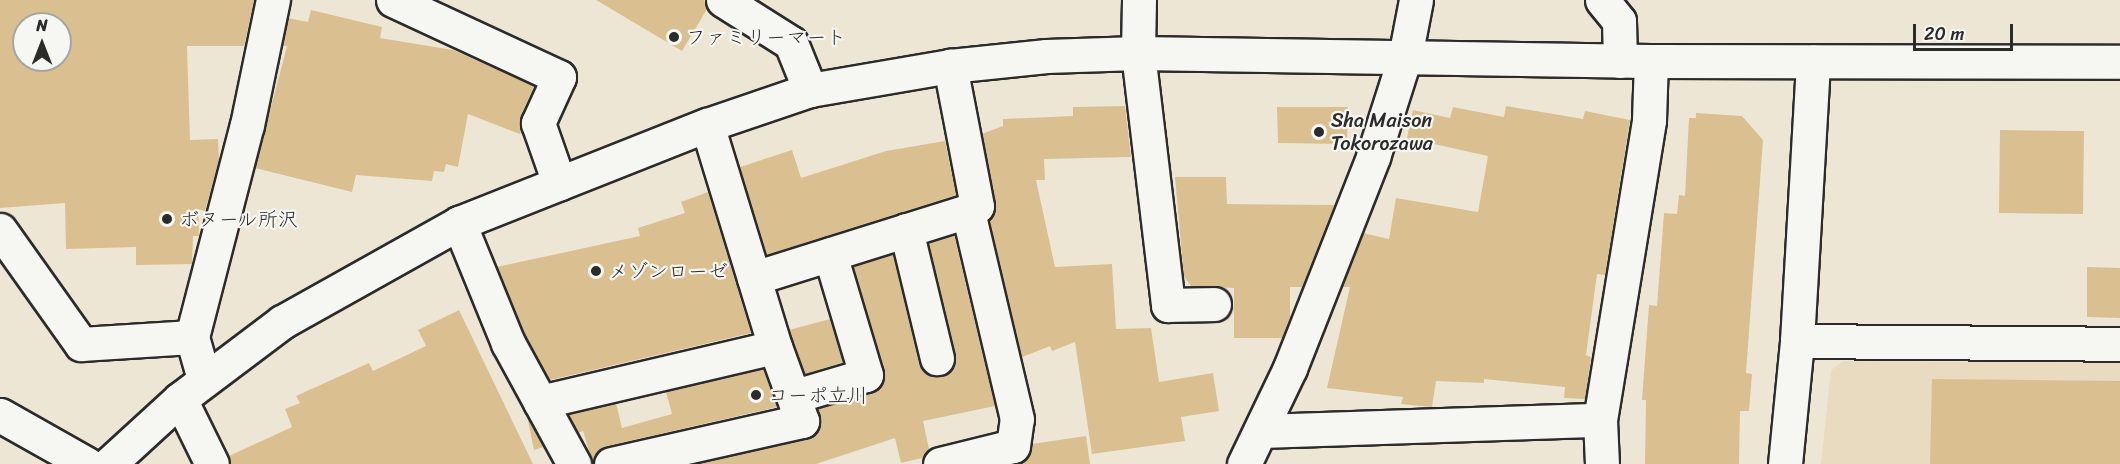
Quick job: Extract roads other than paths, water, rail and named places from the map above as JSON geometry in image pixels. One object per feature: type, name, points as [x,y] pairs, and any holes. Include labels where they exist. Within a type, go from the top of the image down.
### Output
[{"type":"street","points":[[212,464],[192,389],[192,337],[247,125],[273,0]]},
{"type":"street","points":[[393,0],[559,77],[538,123],[559,183]]},
{"type":"street","points":[[723,0],[791,43],[810,90]]},
{"type":"street","points":[[1139,0],[1138,53],[1157,183],[1168,305],[1214,304]]},
{"type":"street","points":[[1244,464],[1290,368],[1373,157],[1405,57],[1416,0]]},
{"type":"street","points":[[1602,0],[1619,21],[1635,61],[1649,120],[1600,420],[1602,464]]},
{"type":"street","points":[[109,464],[192,389],[282,322],[459,223],[707,125],[810,90],[950,66],[1046,56],[1138,53],[1635,61],[2120,62]]},
{"type":"street","points":[[1785,464],[1797,341],[1813,61]]},
{"type":"street","points":[[754,278],[968,211],[977,206],[950,66]]},
{"type":"street","points":[[611,464],[802,421],[795,396],[775,347],[707,125]]},
{"type":"street","points":[[940,464],[1005,456],[1013,446],[1017,419],[968,211]]},
{"type":"street","points":[[459,223],[508,343],[574,464]]},
{"type":"street","points":[[0,230],[11,263],[81,344],[192,337]]},
{"type":"street","points":[[906,230],[937,358]]},
{"type":"street","points":[[795,396],[866,375],[830,254]]},
{"type":"street","points":[[1797,341],[2120,344]]},
{"type":"street","points":[[540,402],[775,347]]},
{"type":"street","points":[[0,415],[87,464]]},
{"type":"street","points":[[1261,430],[1600,420]]},
{"type":"place","name":"ファミリーマート","points":[[674,37]]},
{"type":"place","name":"Sha Maison Tokorozawa","points":[[1319,132]]},
{"type":"place","name":"ボヌール所沢","points":[[167,219]]},
{"type":"place","name":"メゾンローゼ","points":[[596,271]]},
{"type":"place","name":"コーポ立川","points":[[756,395]]}]
